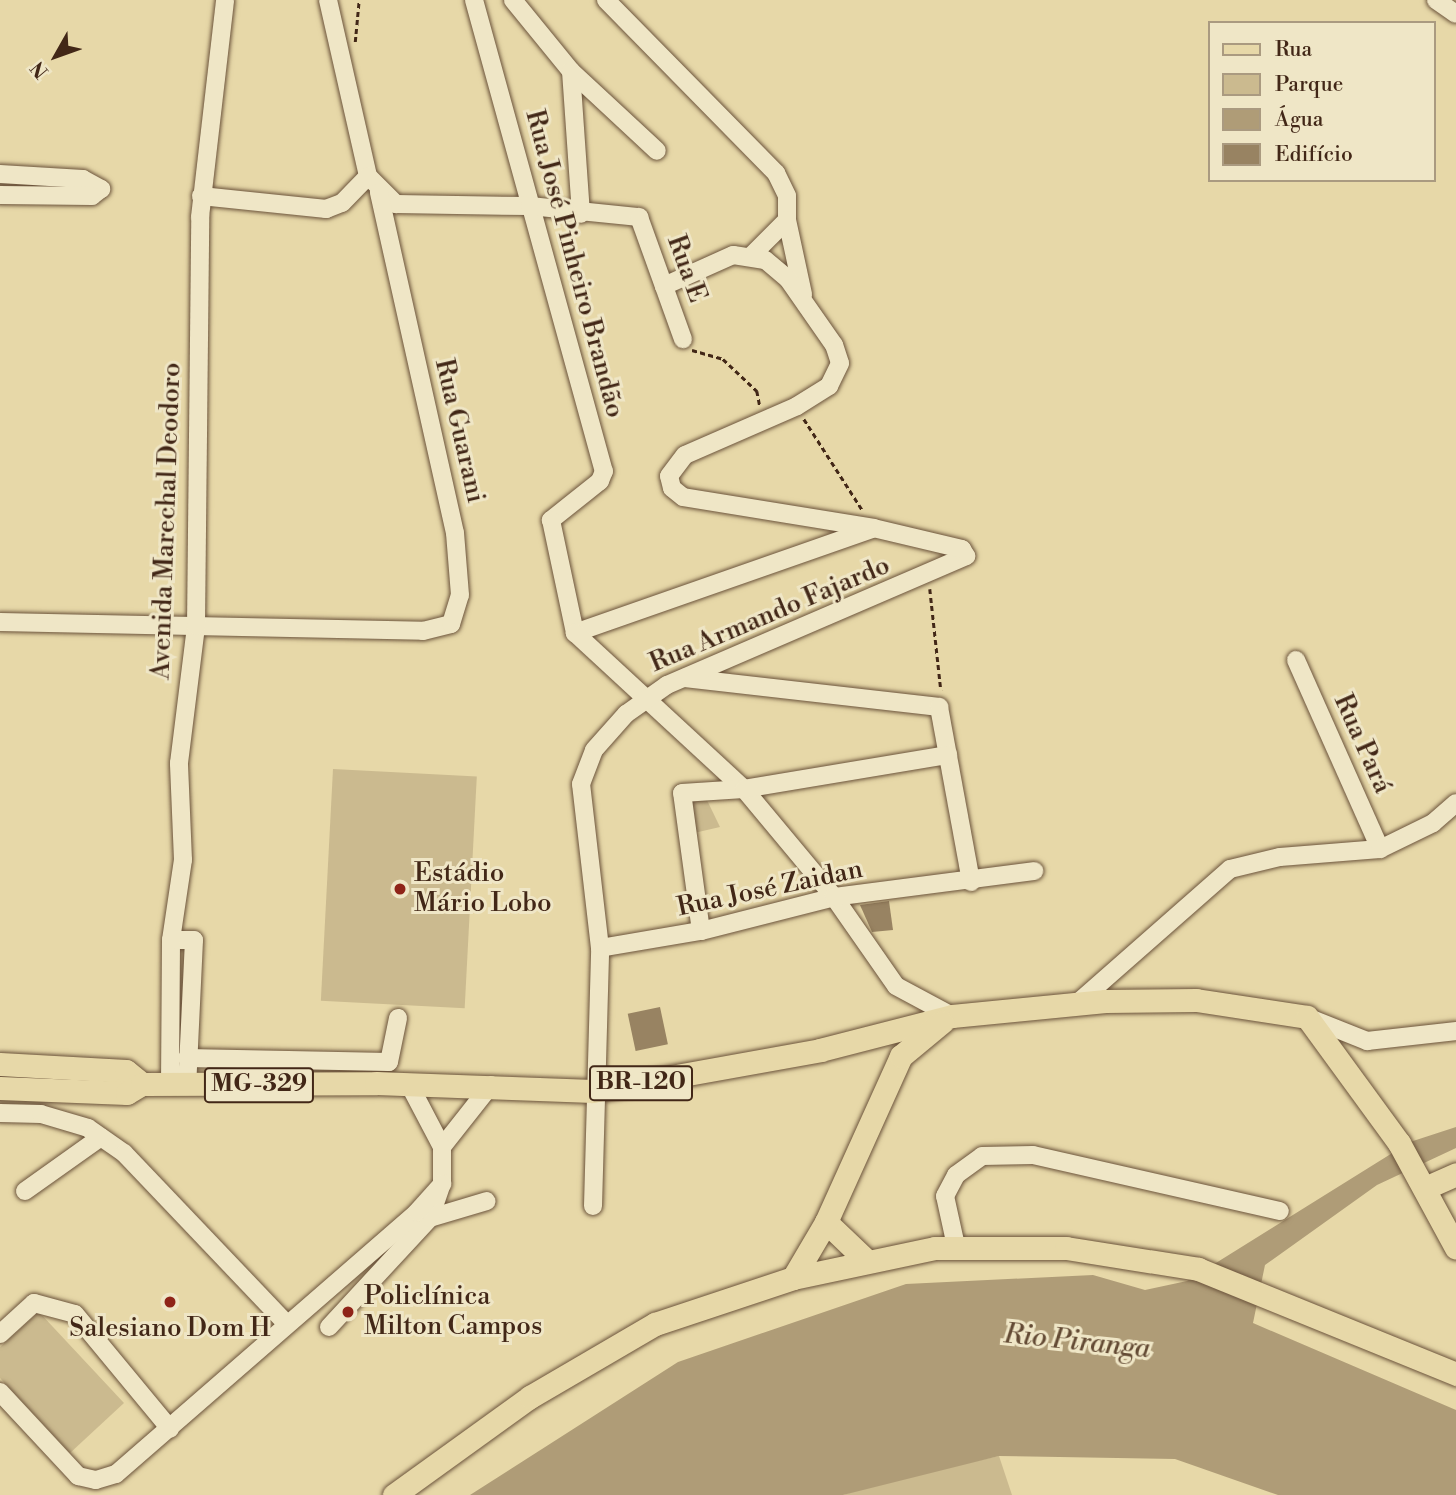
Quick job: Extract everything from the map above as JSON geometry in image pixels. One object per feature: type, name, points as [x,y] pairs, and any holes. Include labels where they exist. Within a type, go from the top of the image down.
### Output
[{"type":"main road","points":[[793,1278],[826,1222],[901,1056],[951,1016],[1196,1000],[1307,1017],[1399,1143],[1424,1185],[1449,1215],[1456,1248]]},
{"type":"main road","name":"BR-120","points":[[376,1083],[410,1086],[491,1085],[593,1091],[820,1049],[951,1016]]},
{"type":"main road","points":[[0,1064],[126,1072],[142,1084]]},
{"type":"main road","name":"MG-329","points":[[0,1088],[127,1093],[142,1084],[178,1086],[376,1083]]},
{"type":"main road","points":[[1424,1185],[1456,1174]]},
{"type":"main road","points":[[826,1222],[872,1260]]},
{"type":"main road","points":[[394,1495],[530,1397],[655,1324],[793,1278],[946,1247],[1066,1248],[1198,1269],[1456,1374]]},
{"type":"street","name":"Avenida Marechal Deodoro","points":[[178,1086],[171,940],[183,860],[179,763],[196,626],[201,196],[225,0]]},
{"type":"street","points":[[328,0],[368,176],[379,192],[396,204],[530,205],[582,214],[571,71]]},
{"type":"street","name":"Rua José Pinheiro Brandão","points":[[474,0],[604,471],[600,481],[551,520],[575,633]]},
{"type":"street","points":[[513,0],[571,71],[657,151]]},
{"type":"street","points":[[606,0],[776,173],[787,196],[787,220],[805,303]]},
{"type":"street","points":[[1436,0],[1456,14]]},
{"type":"street","points":[[0,174],[83,179],[97,182],[101,192],[51,199],[0,195]]},
{"type":"street","points":[[201,196],[326,209],[342,203],[368,176]]},
{"type":"street","name":"Rua Guarani","points":[[196,626],[394,628],[423,631],[451,624],[460,595],[456,533],[379,192]]},
{"type":"street","name":"Rua E","points":[[582,214],[639,216],[683,340]]},
{"type":"street","points":[[752,255],[787,220]]},
{"type":"street","points":[[664,286],[733,255],[752,255],[782,271],[805,303],[840,363],[829,386],[797,406],[763,422]]},
{"type":"street","name":"Rua Armando Fajardo","points":[[593,1206],[593,1091],[600,948],[581,784],[594,750],[647,697],[684,678],[954,566],[966,552],[874,528],[683,497],[672,488],[669,476],[685,455],[763,422]]},
{"type":"street","points":[[874,528],[575,633],[744,789],[834,897],[896,986],[951,1016]]},
{"type":"street","points":[[0,622],[196,626]]},
{"type":"street","name":"Rua Pará","points":[[1296,660],[1380,849]]},
{"type":"street","points":[[684,678],[939,707],[971,882]]},
{"type":"street","points":[[701,931],[682,793],[744,789],[948,755]]},
{"type":"street","points":[[1073,1007],[1230,869],[1280,858],[1380,849],[1433,823],[1456,803]]},
{"type":"street","name":"Rua José Zaidan","points":[[600,948],[701,931],[834,897],[971,882],[1034,871]]},
{"type":"street","points":[[171,940],[194,940],[187,1058],[178,1086]]},
{"type":"street","points":[[1307,1017],[1367,1041],[1456,1031]]},
{"type":"street","points":[[187,1058],[389,1062],[398,1018]]},
{"type":"street","points":[[442,1147],[491,1085]]},
{"type":"street","points":[[329,1327],[430,1218],[442,1184],[442,1147],[410,1086]]},
{"type":"street","points":[[0,1113],[41,1114],[101,1137],[124,1153],[287,1324]]},
{"type":"street","points":[[26,1191],[101,1137]]},
{"type":"street","points":[[946,1247],[945,1196],[956,1175],[982,1156],[1033,1155],[1280,1211]]},
{"type":"street","points":[[0,1392],[78,1476],[96,1480],[116,1474],[170,1429],[442,1184]]},
{"type":"street","points":[[430,1218],[487,1201]]},
{"type":"street","points":[[0,1334],[34,1303],[75,1314],[170,1429]]},
{"type":"path","points":[[683,340],[694,351],[723,359],[757,391],[763,422]]},
{"type":"path","points":[[797,406],[874,528]]},
{"type":"path","points":[[928,576],[939,707]]},
{"type":"green space","name":"Estádio Mário Lobo","points":[[333,769],[477,777],[465,1008],[321,1001]]},
{"type":"green space","points":[[705,796],[720,827],[694,833],[685,799]]},
{"type":"green space","points":[[39,1312],[124,1403],[70,1453],[0,1378],[0,1347]]},
{"type":"green space","points":[[999,1456],[1012,1495],[843,1495],[886,1481]]},
{"type":"water","name":"Rio Piranga","points":[[1456,1127],[1456,1148],[1377,1185],[1265,1265],[1253,1323],[1456,1410],[1456,1495],[1278,1495],[1175,1459],[999,1456],[843,1495],[470,1495],[678,1362],[906,1284],[1093,1275],[1145,1290],[1187,1281],[1410,1142]]},
{"type":"building","points":[[889,901],[893,930],[872,932],[860,905]]},
{"type":"building","points":[[660,1007],[668,1044],[636,1051],[628,1014]]},
{"type":"place","name":"Estádio Mário Lobo","points":[[400,889]]},
{"type":"place","name":"Salesiano Dom H","points":[[170,1302]]},
{"type":"place","name":"Policlínica Milton Campos","points":[[348,1312]]}]
